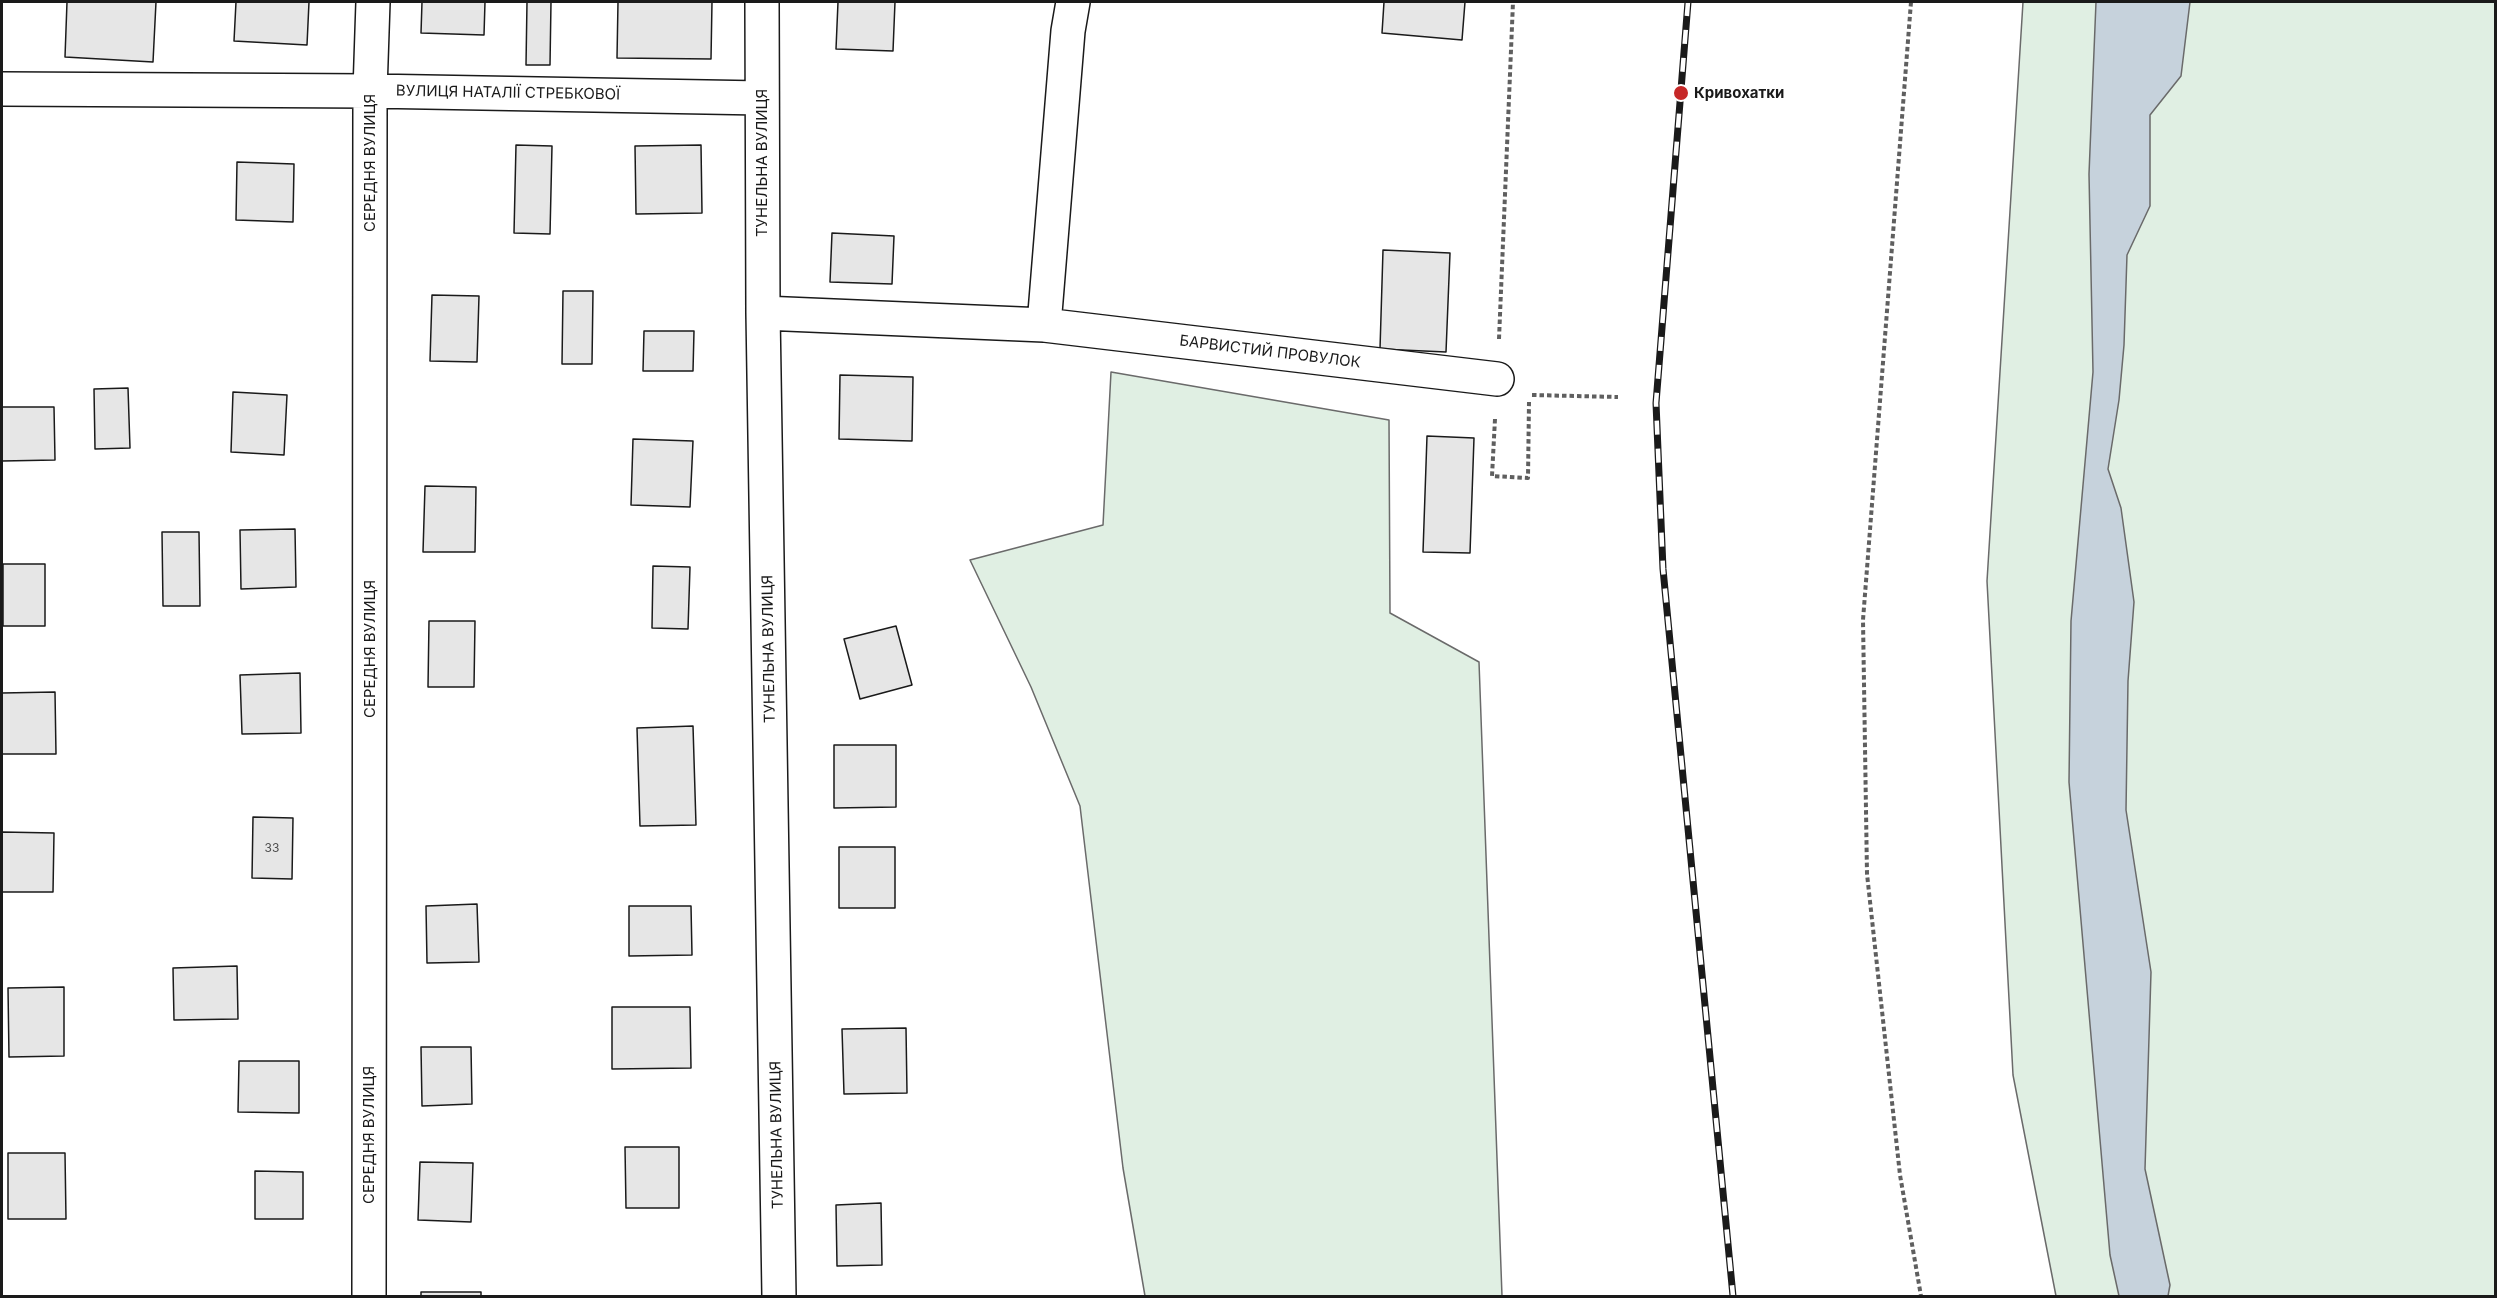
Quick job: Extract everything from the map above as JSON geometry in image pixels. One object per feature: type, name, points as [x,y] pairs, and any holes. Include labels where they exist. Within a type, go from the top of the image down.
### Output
[{"type":"street","name":"СЕРЕДНЯ ВУЛИЦЯ","points":[[369,1296],[370,91],[373,2]]},
{"type":"street","name":"ТУНЕЛЬНА ВУЛИЦЯ","points":[[762,2],[763,313],[779,1296]]},
{"type":"street","points":[[1044,325],[1068,31],[1073,2]]},
{"type":"street","name":"ВУЛИЦЯ НАТАЛІЇ СТРЕБКОВОЇ","points":[[2,88],[370,91],[762,98]]},
{"type":"street","name":"БАРВИСТИЙ ПРОВУЛОК","points":[[763,313],[1044,325],[1497,379]]},
{"type":"path","points":[[1513,2],[1492,476],[1528,478],[1529,395],[1618,397]]},
{"type":"path","points":[[1911,2],[1863,620],[1867,874],[1900,1175],[1921,1296]]},
{"type":"green space","points":[[2023,2],[2495,2],[2495,1296],[2056,1296],[2013,1075],[1987,581]]},
{"type":"green space","points":[[1111,372],[1389,420],[1390,613],[1479,662],[1502,1296],[1145,1296],[1123,1168],[1080,806],[1031,687],[970,560],[1103,525]]},
{"type":"shaded area","points":[[2096,2],[2190,2],[2181,76],[2150,115],[2150,206],[2127,255],[2124,345],[2119,400],[2108,469],[2121,508],[2134,602],[2128,681],[2126,810],[2151,972],[2145,1169],[2170,1285],[2168,1296],[2119,1296],[2110,1255],[2069,782],[2071,621],[2093,372],[2089,174]]},
{"type":"building","points":[[67,2],[156,2],[153,62],[65,57]]},
{"type":"building","points":[[236,2],[309,2],[307,45],[234,41]]},
{"type":"building","points":[[422,2],[485,2],[484,35],[421,33]]},
{"type":"building","points":[[527,2],[551,2],[550,65],[526,65]]},
{"type":"building","points":[[618,2],[712,2],[711,59],[617,58]]},
{"type":"building","points":[[838,2],[895,2],[893,51],[836,49]]},
{"type":"building","points":[[1384,2],[1465,2],[1462,40],[1382,33]]},
{"type":"building","points":[[516,145],[552,146],[550,234],[514,233]]},
{"type":"building","points":[[701,145],[702,213],[636,214],[635,146]]},
{"type":"building","points":[[237,162],[294,164],[293,222],[236,220]]},
{"type":"building","points":[[832,233],[894,236],[892,284],[830,282]]},
{"type":"building","points":[[1383,250],[1450,253],[1446,352],[1380,349]]},
{"type":"building","points":[[563,291],[593,291],[592,364],[562,364]]},
{"type":"building","points":[[432,295],[479,296],[477,362],[430,361]]},
{"type":"building","points":[[644,331],[694,331],[693,371],[643,371]]},
{"type":"building","points":[[840,375],[913,377],[912,441],[839,439]]},
{"type":"building","points":[[128,388],[130,448],[95,449],[94,389]]},
{"type":"building","points":[[233,392],[287,395],[284,455],[231,452]]},
{"type":"building","points":[[2,407],[54,407],[55,460],[2,461]]},
{"type":"building","points":[[1427,436],[1474,438],[1470,553],[1423,552]]},
{"type":"building","points":[[633,439],[693,441],[690,507],[631,505]]},
{"type":"building","points":[[425,486],[476,487],[475,552],[423,552]]},
{"type":"building","points":[[295,529],[296,587],[241,589],[240,530]]},
{"type":"building","points":[[162,532],[199,532],[200,606],[163,606]]},
{"type":"building","points":[[3,564],[45,564],[45,626],[3,626]]},
{"type":"building","points":[[653,566],[690,567],[688,629],[652,628]]},
{"type":"building","points":[[429,621],[475,621],[474,687],[428,687]]},
{"type":"building","points":[[896,626],[912,685],[860,699],[844,639]]},
{"type":"building","points":[[300,673],[301,733],[242,734],[240,675]]},
{"type":"building","points":[[55,692],[56,754],[2,754],[2,693]]},
{"type":"building","points":[[693,726],[696,825],[640,826],[637,728]]},
{"type":"building","points":[[834,745],[896,745],[896,807],[834,808]]},
{"type":"building","points":[[253,817],[293,818],[292,879],[252,878]]},
{"type":"building","points":[[2,832],[54,833],[53,892],[2,892]]},
{"type":"building","points":[[839,847],[895,847],[895,908],[839,908]]},
{"type":"building","points":[[477,904],[479,962],[427,963],[426,906]]},
{"type":"building","points":[[629,906],[691,906],[692,955],[629,956]]},
{"type":"building","points":[[237,966],[238,1019],[174,1020],[173,968]]},
{"type":"building","points":[[64,987],[64,1056],[9,1057],[8,988]]},
{"type":"building","points":[[612,1007],[690,1007],[691,1068],[612,1069]]},
{"type":"building","points":[[906,1028],[907,1093],[844,1094],[842,1029]]},
{"type":"building","points":[[421,1047],[471,1047],[472,1104],[422,1106]]},
{"type":"building","points":[[239,1061],[299,1061],[299,1113],[238,1112]]},
{"type":"building","points":[[625,1147],[679,1147],[679,1208],[626,1208]]},
{"type":"building","points":[[8,1153],[65,1153],[66,1219],[8,1219]]},
{"type":"building","points":[[420,1162],[473,1163],[471,1222],[418,1220]]},
{"type":"building","points":[[255,1171],[303,1172],[303,1219],[255,1219]]},
{"type":"building","points":[[881,1203],[882,1265],[837,1266],[836,1205]]},
{"type":"building","points":[[421,1292],[481,1292],[481,1296],[421,1296]]},
{"type":"railway","points":[[1688,2],[1656,403],[1663,569],[1733,1296]]},
{"type":"place","name":"Кривохатки","points":[[1681,93]]}]
